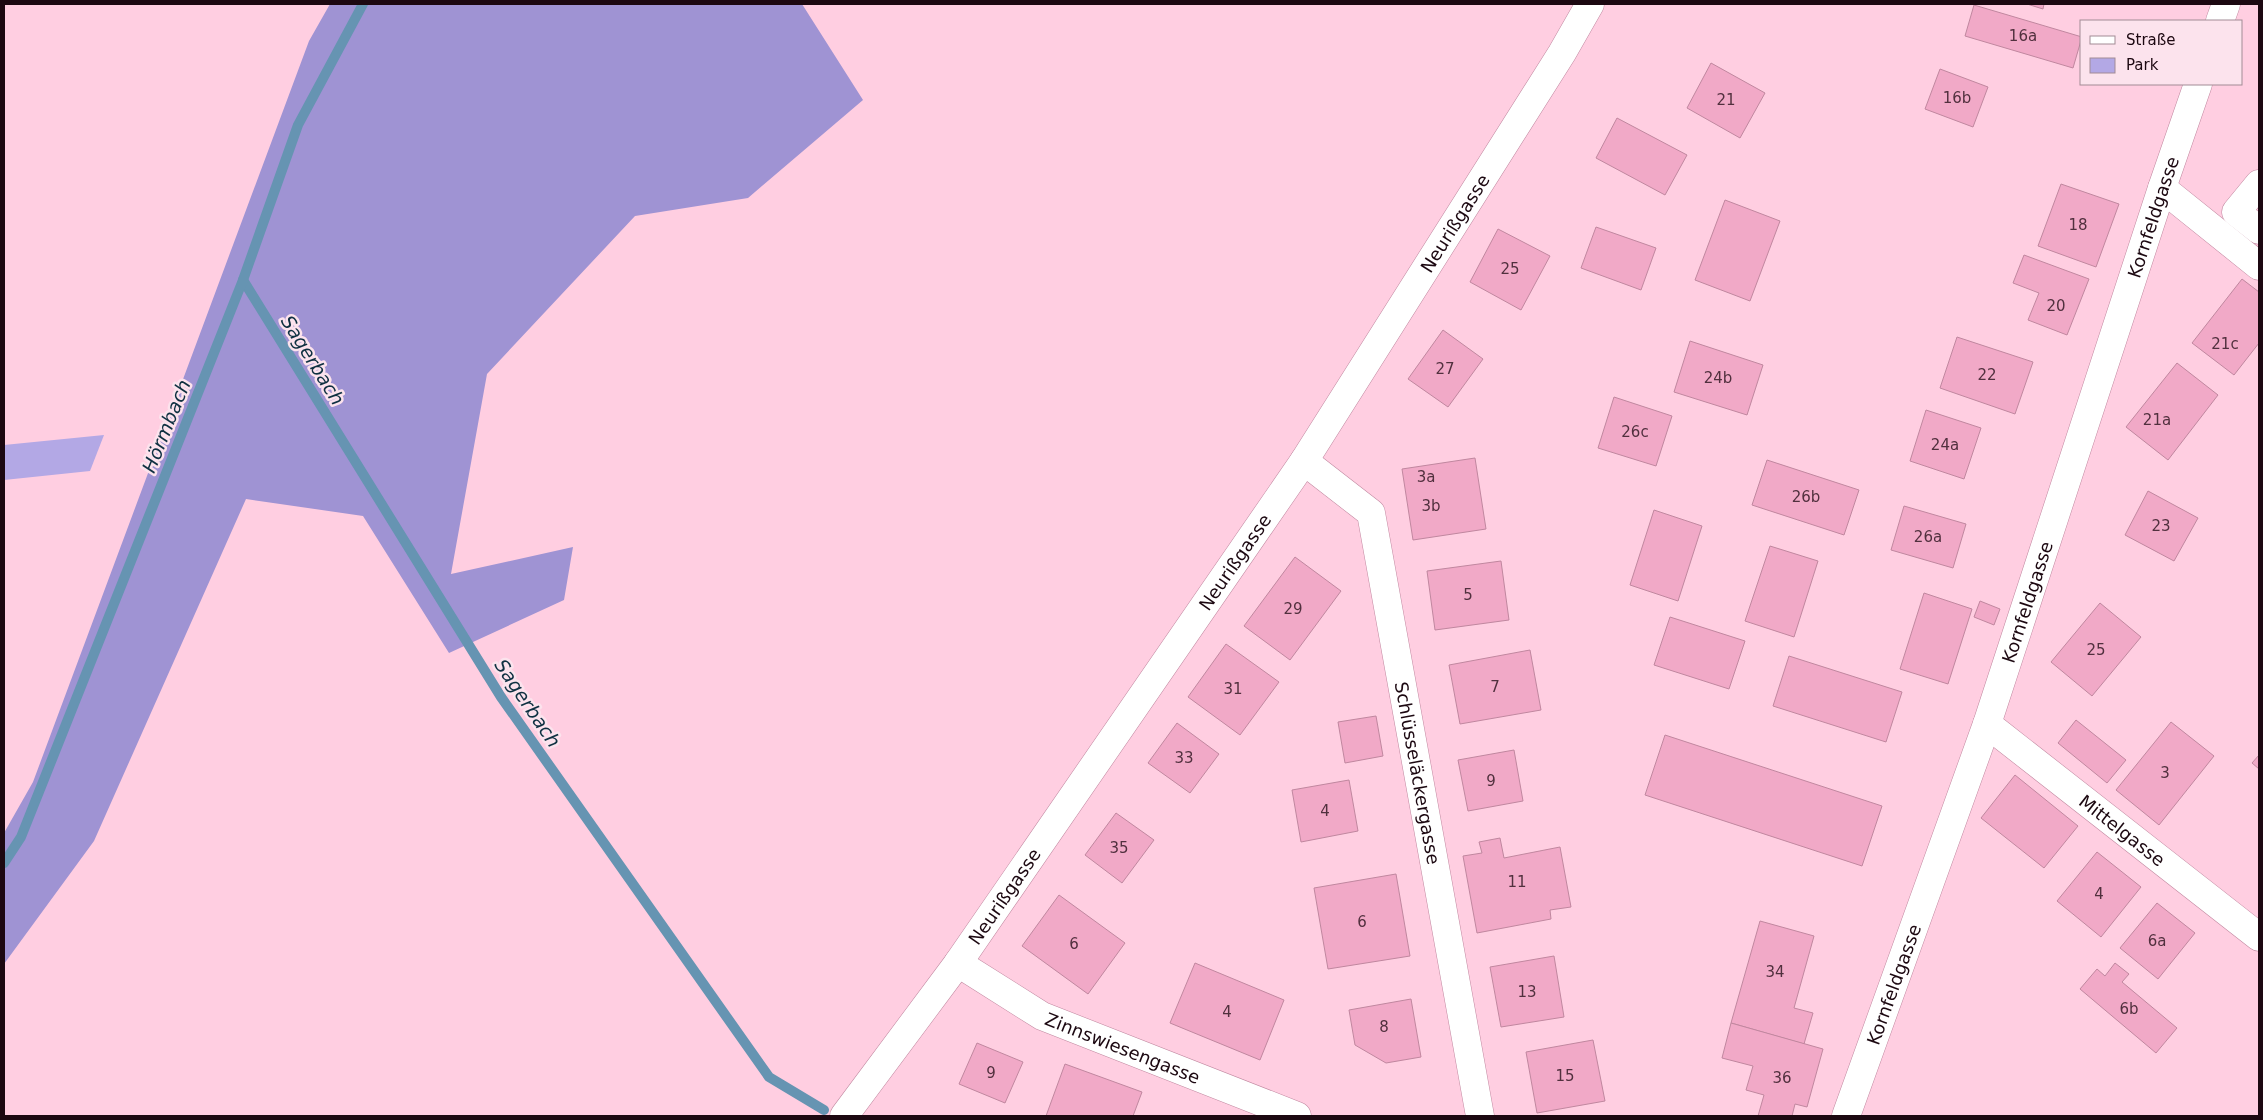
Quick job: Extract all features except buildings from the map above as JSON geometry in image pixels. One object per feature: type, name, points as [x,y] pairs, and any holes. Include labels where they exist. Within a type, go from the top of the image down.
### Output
[{"type":"street","name":"Neurißgasse","points":[[849,1110],[958,963],[1304,461],[1562,53],[1590,4]]},
{"type":"street","points":[[2220,20],[2226,4]]},
{"type":"street","name":"Kornfeldgasse","points":[[1846,1116],[1987,724],[2162,188],[2198,85]]},
{"type":"street","points":[[2259,184],[2236,212],[2259,230]]},
{"type":"street","points":[[2162,188],[2259,266]]},
{"type":"street","name":"Schlüsseläckergasse","points":[[1304,461],[1371,513],[1480,1116]]},
{"type":"street","name":"Mittelgasse","points":[[1987,724],[2259,937]]},
{"type":"street","name":"Zinnswiesengasse","points":[[958,963],[1042,1016],[1297,1116]]},
{"type":"green space","points":[[104,435],[90,471],[4,480],[4,445]]},
{"type":"shaded area","points":[[330,4],[802,4],[863,100],[748,198],[635,216],[487,374],[451,574],[573,547],[564,600],[449,653],[363,516],[246,499],[94,841],[4,964],[4,833],[33,782],[309,41]]},
{"type":"waterway","name":"Hörmbach","points":[[4,863],[21,837],[243,280],[298,125],[363,4]]},
{"type":"waterway","name":"Sagerbach","points":[[243,280],[501,697],[769,1077],[824,1110]]}]
